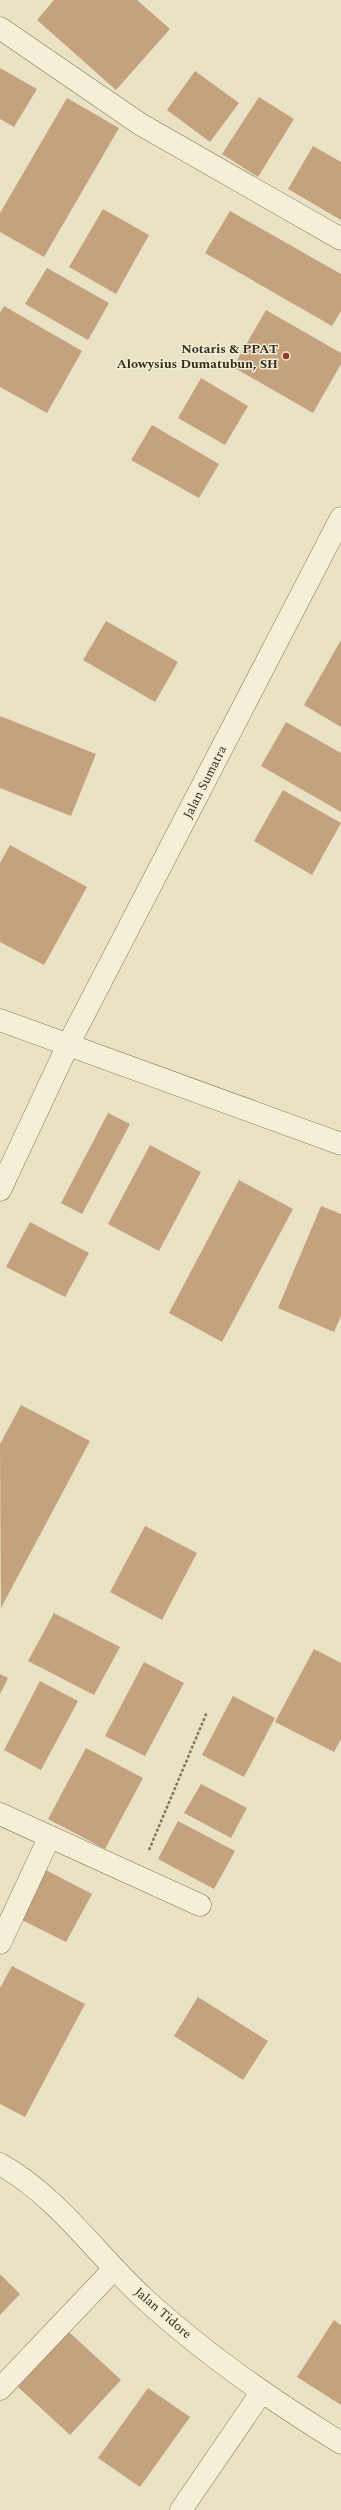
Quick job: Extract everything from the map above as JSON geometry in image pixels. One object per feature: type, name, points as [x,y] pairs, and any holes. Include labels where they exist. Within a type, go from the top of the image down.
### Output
[{"type":"street","points":[[0,28],[140,124],[341,239]]},
{"type":"street","name":"Jalan Sumatra","points":[[0,1190],[68,1045],[341,518]]},
{"type":"street","points":[[0,1020],[341,1144]]},
{"type":"street","points":[[0,1814],[200,1905]]},
{"type":"street","points":[[0,1943],[50,1838]]},
{"type":"street","name":"Jalan Tidore","points":[[0,2164],[46,2195],[114,2269],[184,2333],[261,2393],[341,2443]]},
{"type":"street","points":[[0,2389],[114,2269]]},
{"type":"street","points":[[181,2510],[261,2393]]},
{"type":"path","points":[[138,1878],[207,1712]]},
{"type":"building","points":[[54,0],[137,0],[170,29],[116,90],[37,20]]},
{"type":"building","points":[[0,68],[37,89],[14,127],[0,119]]},
{"type":"building","points":[[195,71],[239,103],[210,142],[167,110]]},
{"type":"building","points":[[259,97],[294,119],[258,177],[222,154]]},
{"type":"building","points":[[67,98],[119,128],[44,257],[0,232],[0,213]]},
{"type":"building","points":[[313,146],[341,162],[341,220],[288,189]]},
{"type":"building","points":[[103,209],[149,235],[116,294],[69,267]]},
{"type":"building","points":[[230,211],[341,274],[341,311],[332,326],[205,253]]},
{"type":"building","points":[[47,268],[109,303],[88,340],[25,304]]},
{"type":"building","points":[[4,306],[82,351],[47,413],[0,387],[0,313]]},
{"type":"building","points":[[266,310],[341,353],[341,364],[313,413],[233,367]]},
{"type":"building","points":[[201,378],[248,406],[225,445],[178,418]]},
{"type":"building","points":[[152,425],[219,464],[199,498],[131,460]]},
{"type":"building","points":[[106,621],[178,662],[155,702],[83,660]]},
{"type":"building","points":[[341,640],[341,727],[304,705]]},
{"type":"building","points":[[0,716],[96,754],[71,816],[0,788]]},
{"type":"building","points":[[286,722],[341,753],[341,812],[261,766]]},
{"type":"building","points":[[283,790],[341,823],[312,875],[254,841]]},
{"type":"building","points":[[10,845],[87,887],[44,965],[0,942],[0,863]]},
{"type":"building","points":[[108,1113],[130,1124],[82,1214],[61,1203]]},
{"type":"building","points":[[150,1145],[201,1172],[159,1251],[108,1224]]},
{"type":"building","points":[[239,1180],[293,1209],[222,1342],[169,1313]]},
{"type":"building","points":[[321,1206],[341,1214],[341,1316],[334,1332],[278,1308]]},
{"type":"building","points":[[30,1222],[89,1253],[65,1297],[6,1267]]},
{"type":"building","points":[[21,1405],[90,1441],[1,1608],[0,1444]]},
{"type":"building","points":[[145,1526],[197,1553],[162,1620],[110,1592]]},
{"type":"building","points":[[54,1613],[120,1647],[94,1695],[28,1661]]},
{"type":"building","points":[[314,1649],[341,1663],[341,1739],[334,1752],[275,1722]]},
{"type":"building","points":[[144,1662],[184,1683],[145,1756],[105,1736]]},
{"type":"building","points":[[0,1674],[8,1678],[0,1694]]},
{"type":"building","points":[[40,1681],[78,1701],[41,1770],[4,1750]]},
{"type":"building","points":[[233,1696],[275,1718],[244,1777],[202,1755]]},
{"type":"building","points":[[86,1748],[143,1778],[105,1849],[48,1819]]},
{"type":"building","points":[[201,1784],[247,1808],[231,1838],[184,1813]]},
{"type":"building","points":[[178,1821],[235,1851],[214,1889],[158,1859]]},
{"type":"building","points":[[42,1868],[92,1894],[66,1942],[16,1917]]},
{"type":"building","points":[[12,1966],[85,2004],[25,2117],[0,2104],[0,1988]]},
{"type":"building","points":[[198,1997],[268,2041],[243,2080],[174,2036]]},
{"type":"building","points":[[0,2274],[20,2294],[0,2315]]},
{"type":"building","points":[[334,2320],[341,2325],[341,2405],[297,2377]]},
{"type":"building","points":[[69,2332],[121,2380],[70,2435],[18,2387]]},
{"type":"building","points":[[148,2388],[190,2417],[140,2487],[98,2458]]},
{"type":"place","name":"Notaris & PPAT Alowysius Dumatubun, SH","points":[[286,356]]}]
